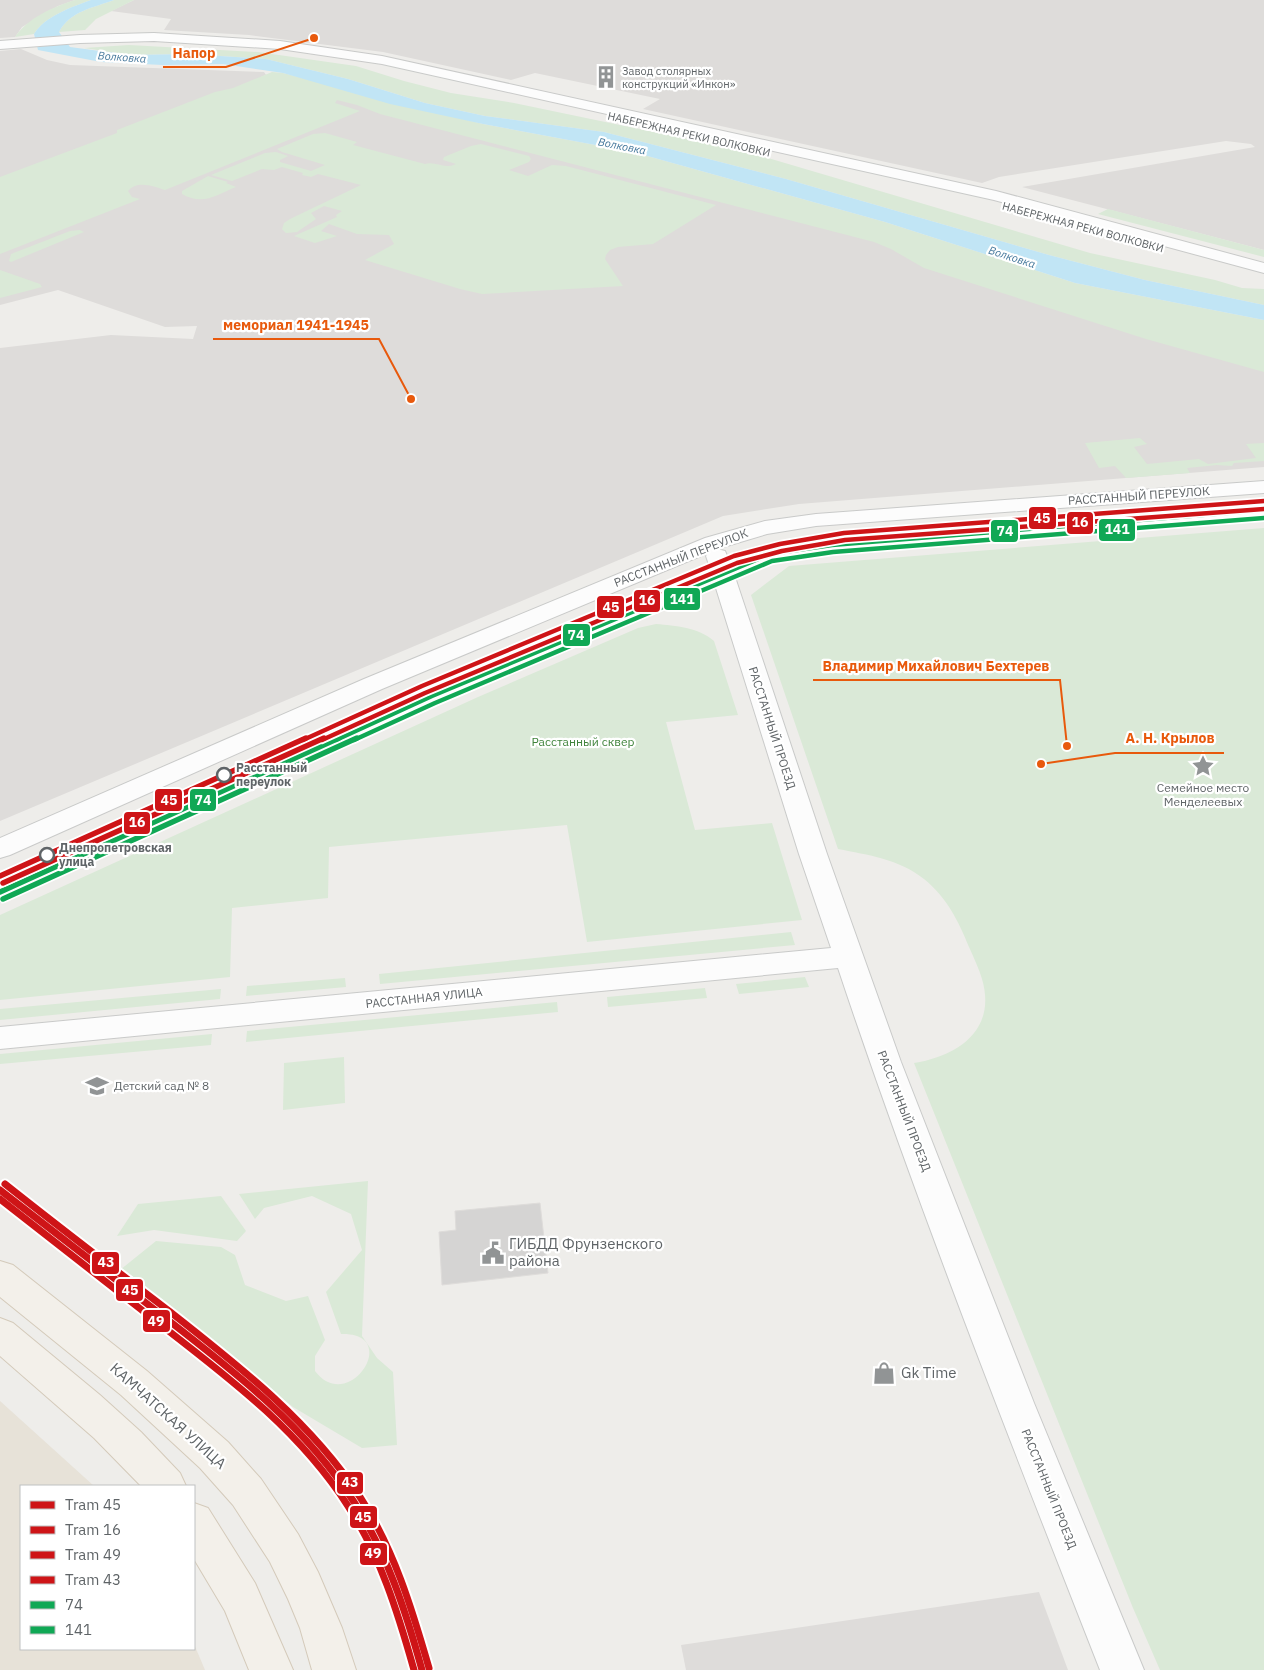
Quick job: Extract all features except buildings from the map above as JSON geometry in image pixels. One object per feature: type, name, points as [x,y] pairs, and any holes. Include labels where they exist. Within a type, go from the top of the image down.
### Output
[{"type":"main road","name":"КАМЧАТСКАЯ УЛИЦА","points":[[0,1276],[134,1383],[214,1454],[247,1492],[284,1548],[303,1586],[321,1628],[334,1670]]},
{"type":"main road","points":[[0,1334],[101,1419],[140,1456],[165,1485]]},
{"type":"main road","points":[[195,1524],[240,1597],[271,1670]]},
{"type":"street","name":"НАБЕРЕЖНАЯ РЕКИ ВОЛКОВКИ","points":[[0,45],[132,37],[262,43],[382,60],[996,196],[1264,268]]},
{"type":"street","name":"НАБЕРЕЖНАЯ РЕКИ ВОЛКОВКИ","points":[[106,38],[274,49],[374,64],[966,196],[1264,276]]},
{"type":"street","name":"РАССТАННЫЙ ПЕРЕУЛОК","points":[[0,849],[373,684],[713,543],[765,528],[816,520],[1264,487]]},
{"type":"street","name":"РАССТАННЫЙ ПЕРЕУЛОК","points":[[0,892],[432,696],[770,554],[802,548],[1264,510]]},
{"type":"street","name":"РАССТАННЫЙ ПРОЕЗД","points":[[713,543],[848,957],[885,1062],[1012,1394],[1122,1670]]},
{"type":"street","name":"РАССТАННАЯ УЛИЦА","points":[[0,1038],[848,957]]},
{"type":"shaded area","points":[[0,0],[75,0],[58,6],[22,27],[15,37],[0,38]]},
{"type":"shaded area","points":[[134,0],[1264,0],[1264,250],[1022,187],[1255,147],[1251,144],[1226,141],[999,177],[982,183],[643,109],[660,99],[535,73],[511,80],[383,52],[249,35],[164,30],[171,19],[111,11]]},
{"type":"shaded area","points":[[21,49],[47,60],[70,65],[264,72],[266,75],[261,77],[1264,341],[1264,467],[799,504],[723,516],[0,821],[0,348],[111,335],[193,339],[197,326],[165,327],[58,290],[0,305],[0,51]]},
{"type":"shaded area","points":[[0,1401],[93,1485],[20,1485],[20,1650],[195,1650],[195,1646],[205,1670],[0,1670]]},
{"type":"shaded area","points":[[1039,1592],[1068,1670],[686,1670],[681,1645]]},
{"type":"green space","points":[[75,0],[91,0],[52,17],[34,34],[15,37],[34,18]]},
{"type":"green space","points":[[114,0],[134,0],[96,19],[85,30],[59,32],[69,19],[90,8]]},
{"type":"green space","points":[[129,45],[258,52],[356,66],[451,93],[514,103],[711,144],[768,158],[1090,253],[1215,280],[1242,288],[1264,289],[1264,305],[1145,280],[1049,255],[786,179],[604,132],[485,116],[425,103],[348,79],[266,59],[188,54],[130,55],[84,48]]},
{"type":"green space","points":[[272,72],[283,73],[483,124],[633,152],[885,222],[1075,283],[1264,320],[1264,372],[1146,339],[924,268],[891,249],[874,242],[380,114],[337,100],[335,103],[360,111],[165,190],[145,185],[136,186],[128,191],[132,197],[140,199],[0,254],[0,177],[117,133],[117,130],[215,92],[233,88]]},
{"type":"green space","points":[[325,133],[357,142],[353,145],[425,164],[444,166],[456,164],[443,160],[444,157],[481,144],[529,156],[531,159],[529,162],[509,170],[528,176],[552,165],[566,166],[716,205],[653,244],[618,247],[610,250],[605,259],[623,286],[482,294],[365,260],[394,244],[389,235],[357,234],[329,224],[321,231],[337,236],[315,243],[294,236],[337,217],[336,215],[342,211],[324,206],[311,213],[316,219],[297,232],[286,233],[282,229],[284,223],[290,219],[361,185],[318,174],[311,177],[302,175],[303,173],[282,167],[274,170],[262,169],[232,181],[211,175],[265,153],[276,152],[288,156],[280,160],[280,162],[311,171],[325,165],[277,149],[313,134]]},
{"type":"green space","points":[[208,176],[228,182],[226,183],[236,187],[216,196],[203,199],[196,199],[182,194],[182,191]]},
{"type":"green space","points":[[1108,209],[1264,250],[1264,257],[1098,214]]},
{"type":"green space","points":[[80,230],[84,232],[11,262],[9,261],[11,254],[70,231]]},
{"type":"green space","points":[[0,270],[40,284],[42,287],[0,298]]},
{"type":"green space","points":[[1140,438],[1147,444],[1134,447],[1147,464],[1199,459],[1208,464],[1256,458],[1246,444],[1264,443],[1264,461],[1234,463],[1232,466],[1217,465],[1187,468],[1190,473],[1126,478],[1115,466],[1099,468],[1085,443]]},
{"type":"green space","points":[[1264,528],[1264,1670],[1160,1670],[1133,1608],[914,1063],[945,1054],[959,1047],[979,1026],[984,1013],[985,997],[979,971],[961,928],[951,910],[924,879],[894,862],[838,849],[751,595],[789,566]]},
{"type":"green space","name":"Расстанный сквер","points":[[656,624],[694,630],[714,641],[738,715],[666,722],[695,830],[772,823],[802,920],[587,942],[567,825],[329,847],[328,898],[232,908],[230,977],[0,1000],[0,915],[478,697],[638,628]]},
{"type":"green space","points":[[791,932],[795,945],[380,984],[379,974]]},
{"type":"green space","points":[[805,977],[809,987],[739,994],[736,984]]},
{"type":"green space","points":[[345,978],[346,987],[246,996],[247,986]]},
{"type":"green space","points":[[705,988],[707,998],[608,1007],[607,997]]},
{"type":"green space","points":[[221,989],[220,999],[0,1020],[0,1009]]},
{"type":"green space","points":[[557,1002],[558,1012],[246,1042],[247,1031]]},
{"type":"green space","points":[[212,1034],[211,1045],[0,1064],[0,1054]]},
{"type":"green space","points":[[344,1057],[345,1103],[283,1110],[284,1063]]},
{"type":"green space","points":[[368,1181],[362,1336],[377,1358],[393,1372],[397,1445],[362,1448],[293,1407],[120,1270],[156,1241],[221,1247],[235,1255],[245,1285],[286,1301],[308,1296],[325,1340],[315,1356],[315,1371],[328,1382],[342,1384],[355,1379],[364,1369],[369,1357],[368,1345],[359,1337],[341,1334],[326,1292],[362,1250],[351,1214],[312,1196],[264,1208],[255,1219],[239,1194]]},
{"type":"green space","points":[[221,1196],[246,1231],[237,1241],[154,1230],[117,1236],[138,1204]]},
{"type":"water","name":"Волковка","points":[[91,0],[114,0],[83,11],[69,19],[59,32],[70,47],[130,55],[188,54],[266,59],[348,79],[425,103],[485,116],[604,132],[786,179],[1049,255],[1145,280],[1264,305],[1264,320],[1075,283],[885,222],[633,152],[483,124],[390,104],[283,73],[223,64],[163,65],[101,62],[38,50],[34,34],[45,22],[60,13]]},
{"type":"tram line","name":"45","points":[[0,876],[422,686],[734,556],[780,544],[844,533],[1264,501]]},
{"type":"tram line","name":"16","points":[[3,883],[425,693],[737,563],[782,551],[845,540],[1264,509]]},
{"type":"tram line","name":"43","points":[[5,1184],[244,1371],[295,1417],[318,1442],[360,1497],[382,1537],[409,1602],[429,1668]]},
{"type":"tram line","name":"45","points":[[0,1190],[237,1375],[264,1398],[313,1447],[354,1502],[386,1562],[402,1605],[422,1670]]},
{"type":"tram line","name":"49","points":[[0,1199],[233,1381],[307,1452],[348,1506],[379,1565],[395,1606],[414,1670]]},
{"type":"transit line","name":"74","points":[[0,892],[432,696],[770,554],[832,545],[1264,510]]},
{"type":"transit line","name":"141","points":[[3,899],[435,703],[772,561],[833,552],[1264,518]]},
{"type":"place","name":"Напор","points":[[314,38]]},
{"type":"place","name":"Завод столярных конструкций «Инкон»","points":[[606,77]]},
{"type":"place","name":"мемориал 1941-1945","points":[[411,399]]},
{"type":"place","name":"Владимир Михайлович Бехтерев","points":[[1067,746]]},
{"type":"place","name":"А. Н. Крылов","points":[[1041,764]]},
{"type":"place","name":"Семейное место Менделеевых","points":[[1203,766]]},
{"type":"place","name":"Расстанный переулок","points":[[224,775]]},
{"type":"place","name":"Днепропетровская улица","points":[[47,855]]},
{"type":"place","name":"Детский сад № 8","points":[[97,1086]]},
{"type":"place","name":"ГИБДД Фрунзенского района","points":[[493,1253]]},
{"type":"place","name":"Gk Time","points":[[884,1373]]}]
